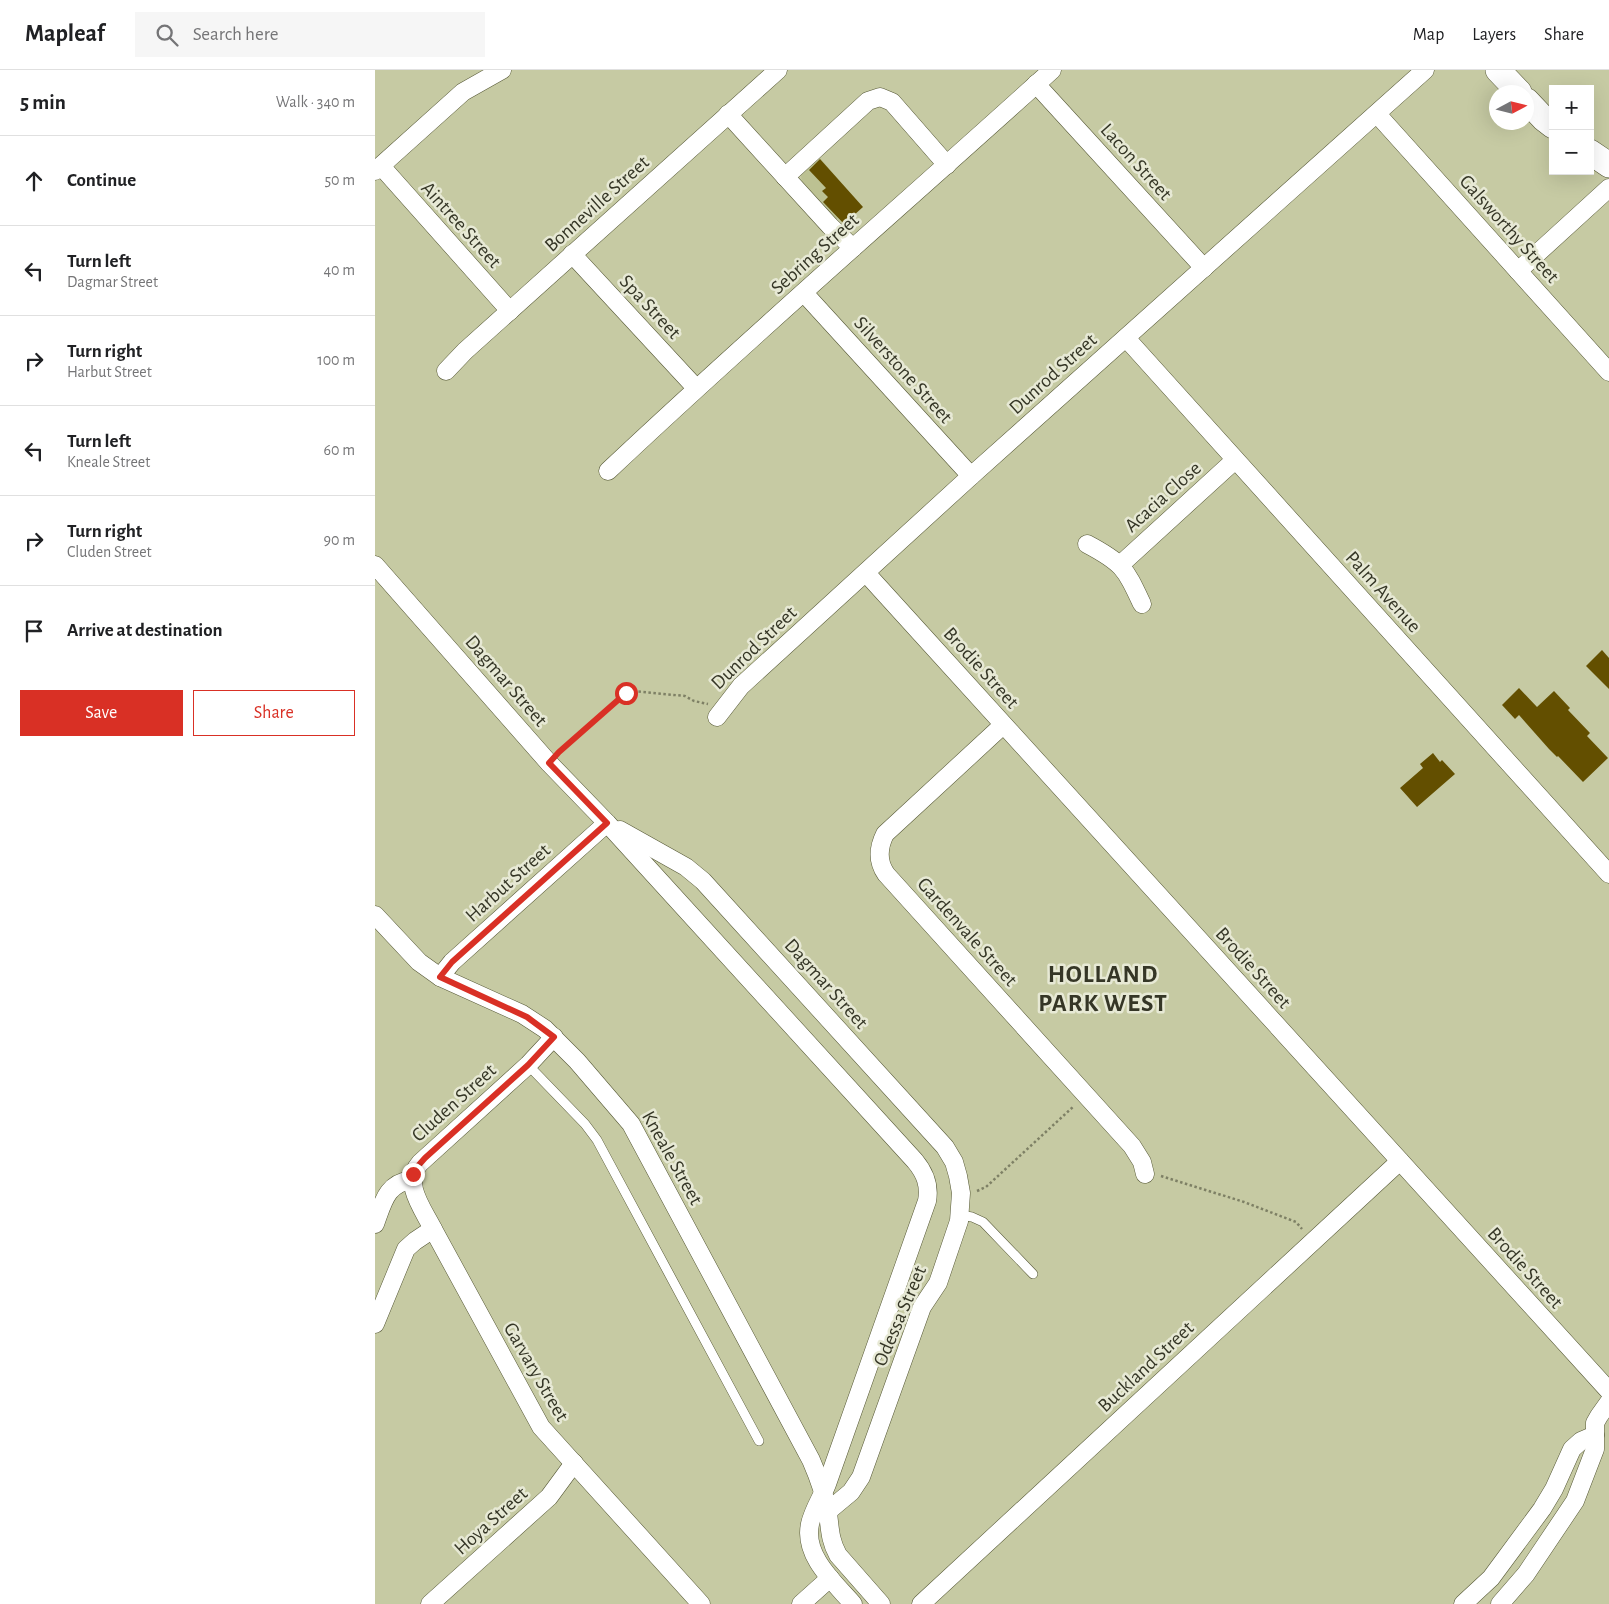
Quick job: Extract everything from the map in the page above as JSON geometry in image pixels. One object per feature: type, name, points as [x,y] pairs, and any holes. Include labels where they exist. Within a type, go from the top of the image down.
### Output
[{"type":"street","points":[[378,169],[463,92],[503,70]]},
{"type":"street","name":"Bonneville Street","points":[[446,371],[778,70]]},
{"type":"street","name":"Sebring Street","points":[[608,471],[696,388],[1052,70]]},
{"type":"street","name":"Dunrod Street","points":[[721,712],[741,686],[971,476],[1425,70]]},
{"type":"street","points":[[1498,70],[1512,85]]},
{"type":"street","name":"Lacon Street","points":[[1037,84],[1204,268]]},
{"type":"street","points":[[785,177],[868,101],[880,97],[892,102],[947,165]]},
{"type":"street","points":[[1534,108],[1549,123]]},
{"type":"street","points":[[728,114],[830,226],[853,248]]},
{"type":"street","name":"Galsworthy Street","points":[[1377,114],[1609,372]]},
{"type":"street","points":[[1594,155],[1609,164]]},
{"type":"street","name":"Aintree Street","points":[[378,169],[510,312]]},
{"type":"street","points":[[1518,271],[1609,188]]},
{"type":"street","name":"Spa Street","points":[[573,254],[696,388]]},
{"type":"street","name":"Silverstone Street","points":[[804,293],[971,476]]},
{"type":"street","name":"Palm Avenue","points":[[1126,338],[1609,874]]},
{"type":"street","name":"Acacia Close","points":[[1120,564],[1235,460]]},
{"type":"street","points":[[1087,544],[1120,564],[1130,579],[1142,604]]},
{"type":"street","name":"Dagmar Street","points":[[375,565],[549,763],[607,823],[919,1167],[927,1182],[927,1201]]},
{"type":"street","name":"Brodie Street","points":[[866,573],[1609,1391]]},
{"type":"street","name":"Gardenvale Street","points":[[1003,725],[889,831],[881,844],[880,861],[886,874],[1132,1146],[1138,1154],[1145,1173]]},
{"type":"street","name":"Dagmar Street","points":[[607,823],[686,867],[709,888],[945,1147],[956,1168],[961,1192],[960,1215]]},
{"type":"street","name":"Harbut Street","points":[[440,977],[452,962],[607,823]]},
{"type":"street","name":"Kneale Street","points":[[375,914],[419,962],[440,977],[527,1017],[554,1037],[611,1099],[631,1124],[813,1464],[823,1494],[830,1536],[836,1551],[881,1604]]},
{"type":"street","name":"Cluden Street","points":[[412,1180],[415,1169],[425,1158],[528,1065],[554,1037]]},
{"type":"street","name":"Buckland Street","points":[[921,1604],[1400,1161]]},
{"type":"street","points":[[375,1224],[391,1189],[402,1181],[412,1180]]},
{"type":"street","name":"Garvary Street","points":[[412,1180],[416,1196],[433,1229],[538,1422],[550,1438],[701,1604]]},
{"type":"street","name":"Odessa Street","points":[[853,1604],[830,1578],[814,1554],[809,1535],[812,1519],[823,1494],[927,1201]]},
{"type":"street","name":"Odessa Street","points":[[827,1512],[851,1492],[861,1477],[922,1307],[938,1283],[960,1215]]},
{"type":"street","points":[[375,1324],[406,1249],[433,1229]]},
{"type":"street","points":[[1500,1604],[1526,1574],[1573,1504],[1594,1452],[1597,1418],[1609,1402]]},
{"type":"street","points":[[1463,1604],[1491,1578],[1542,1509],[1552,1494],[1572,1449],[1581,1441],[1595,1435]]},
{"type":"street","name":"Hoya Street","points":[[430,1604],[549,1497],[574,1463]]},
{"type":"street","points":[[801,1604],[830,1578]]},
{"type":"lane","points":[[528,1065],[585,1124],[597,1140],[759,1441]]},
{"type":"lane","points":[[960,1215],[972,1217],[983,1222],[1033,1274]]},
{"type":"path","points":[[549,763],[603,712],[626,693],[632,691],[685,696],[721,712]]},
{"type":"path","points":[[961,1192],[979,1190],[986,1187],[1085,1094]]},
{"type":"path","points":[[1145,1173],[1243,1202],[1296,1222],[1313,1242]]},
{"type":"shaded area","points":[[820,158],[857,201],[834,221],[802,184],[801,175]]},
{"type":"building","points":[[820,159],[863,207],[844,224],[823,202],[828,197],[822,191],[826,188],[809,170]]},
{"type":"building","points":[[1602,650],[1609,658],[1609,689],[1586,666]]},
{"type":"building","points":[[1519,688],[1537,707],[1554,691],[1570,708],[1568,710],[1590,733],[1587,736],[1608,758],[1583,782],[1549,749],[1519,715],[1515,719],[1502,705]]},
{"type":"building","points":[[1433,753],[1440,762],[1442,760],[1455,774],[1417,807],[1400,788],[1423,768],[1420,764]]},
{"type":"district","name":"HOLLAND PARK WEST","points":[[1103,988]]},
{"type":"route","points":[[413,1174],[425,1158],[528,1065],[554,1037],[527,1017],[440,977],[452,962],[607,823],[549,763],[626,693]]}]
